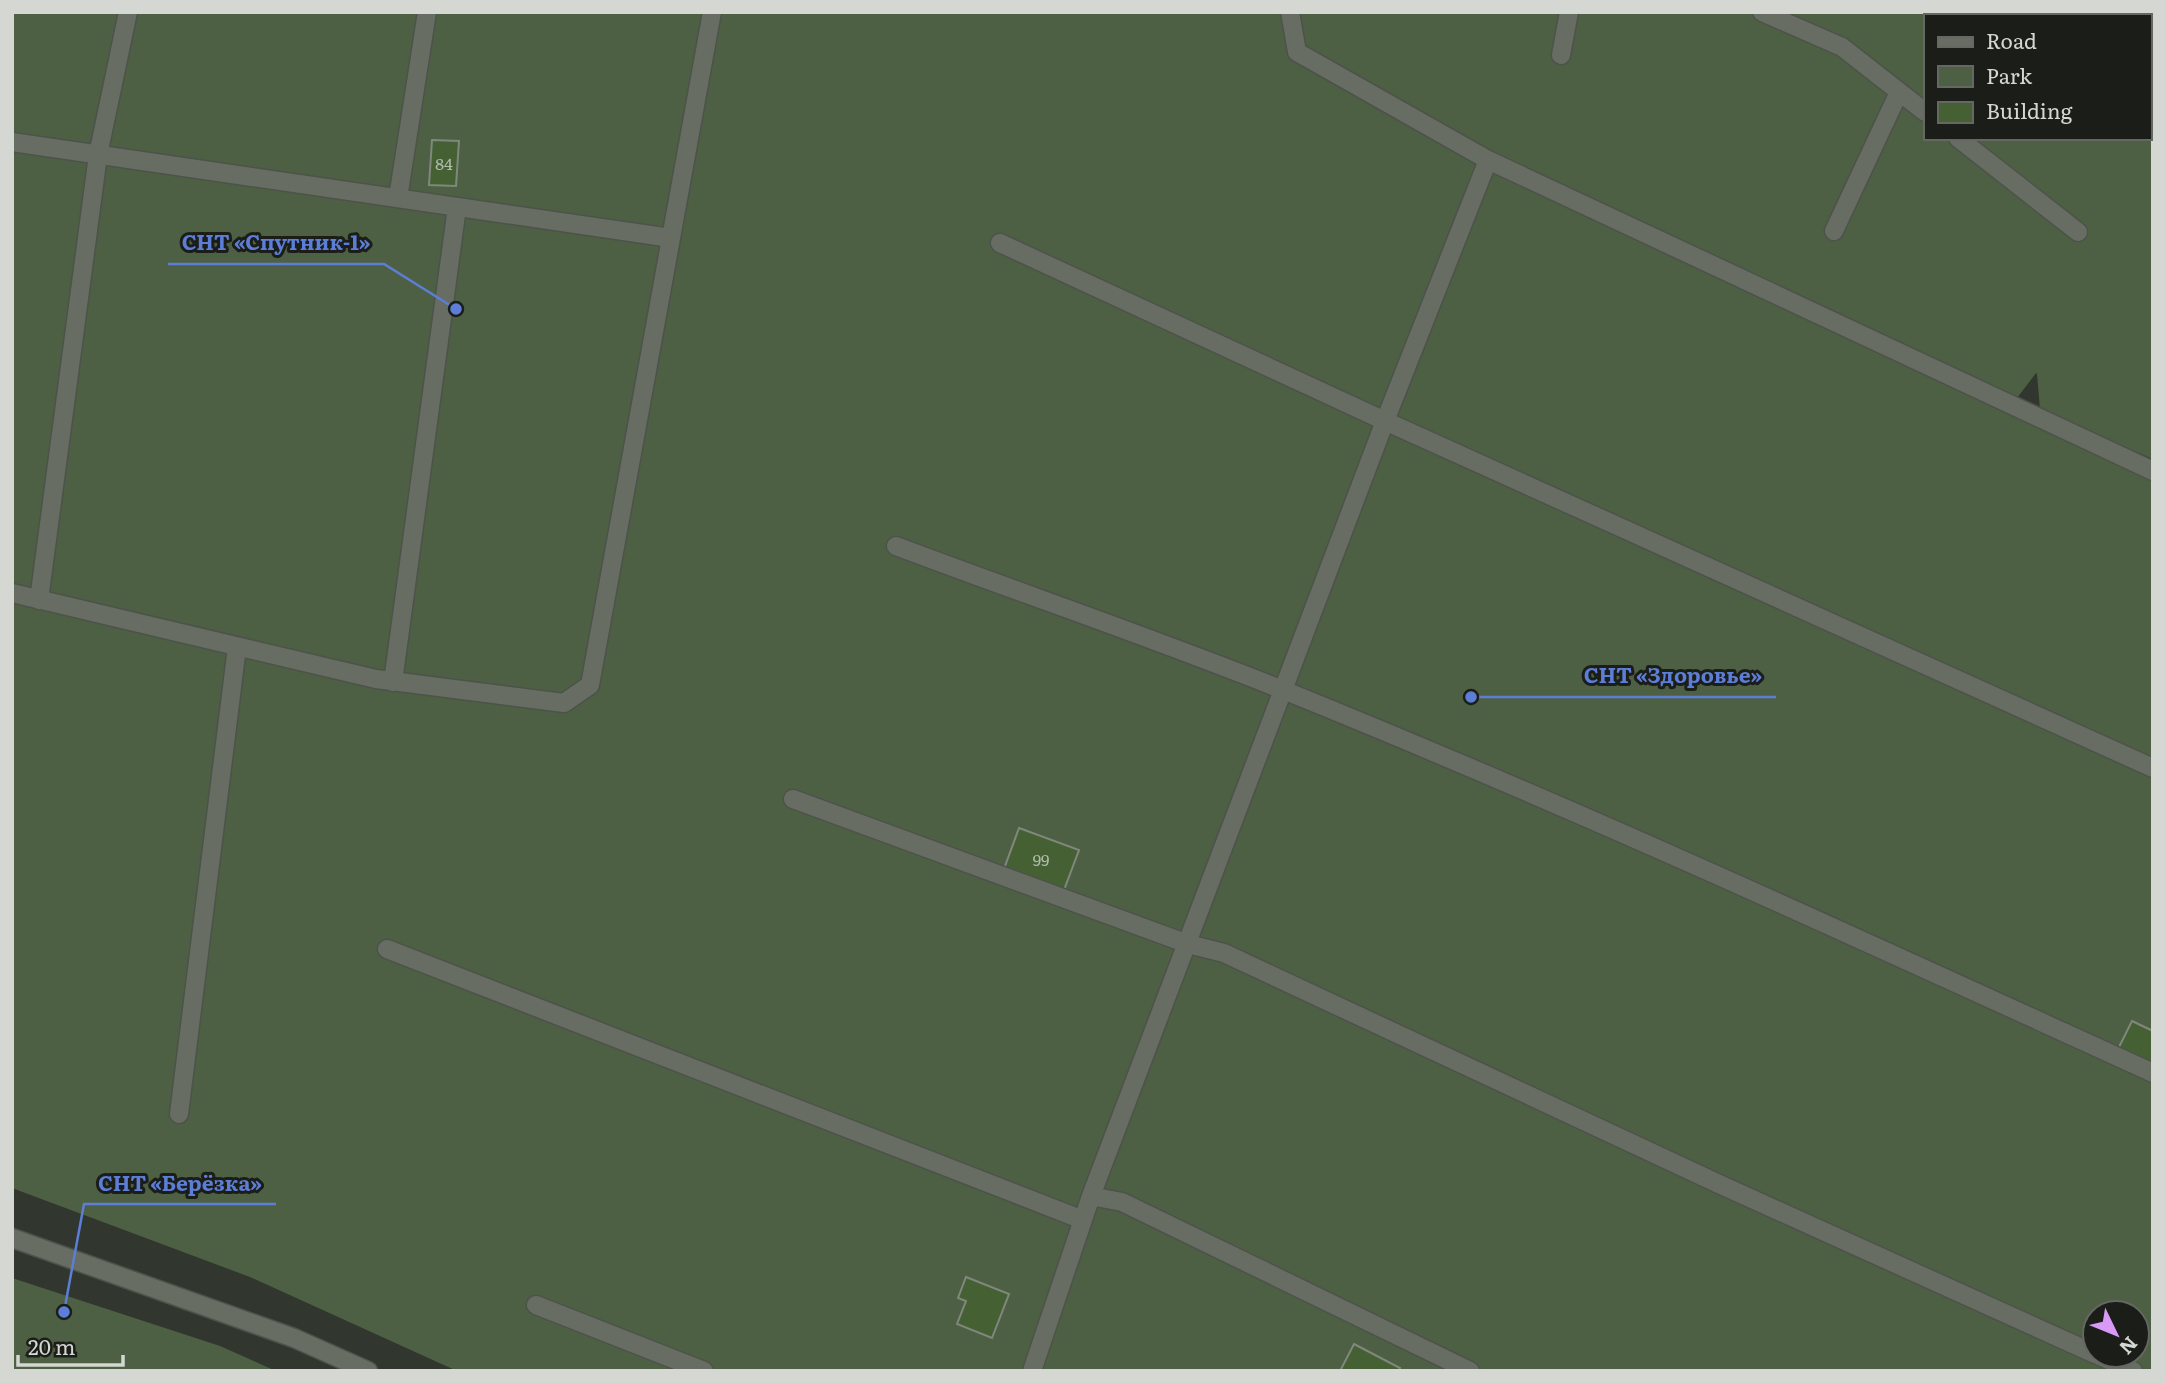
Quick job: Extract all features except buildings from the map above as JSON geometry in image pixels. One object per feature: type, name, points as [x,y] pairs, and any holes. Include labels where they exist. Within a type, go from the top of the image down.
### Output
[{"type":"street","points":[[39,600],[98,155],[128,12]]},
{"type":"street","points":[[398,198],[427,12]]},
{"type":"street","points":[[12,593],[393,682],[564,703],[590,685],[712,12]]},
{"type":"street","points":[[1290,12],[1297,52],[1488,160],[2153,471]]},
{"type":"street","points":[[1561,55],[1569,12]]},
{"type":"street","points":[[1762,12],[1842,47],[1924,111]]},
{"type":"street","points":[[1834,232],[1899,92]]},
{"type":"street","points":[[1961,140],[2078,232]]},
{"type":"street","points":[[12,142],[671,238]]},
{"type":"street","points":[[1032,1371],[1091,1196],[1385,421],[1488,160]]},
{"type":"street","points":[[393,682],[457,207]]},
{"type":"street","points":[[1000,243],[1385,421],[2153,768]]},
{"type":"street","points":[[896,546],[1284,691],[1738,884],[2153,1073]]},
{"type":"street","points":[[179,1114],[237,647]]},
{"type":"street","points":[[793,799],[1188,944],[1224,953],[1719,1184],[2081,1347]]},
{"type":"street","points":[[387,949],[1083,1220]]},
{"type":"street","points":[[1091,1196],[1122,1202],[1470,1371]]},
{"type":"street","points":[[12,1238],[293,1338],[368,1371]]},
{"type":"street","points":[[536,1306],[704,1371]]},
{"type":"green space","points":[[12,12],[2153,12],[2153,459],[2092,433],[2153,462],[2153,1371],[457,1371],[250,1277],[12,1188]],"holes":[[[2037,374],[2040,409],[2017,398]]]},
{"type":"green space","points":[[12,1278],[220,1346],[276,1371],[12,1371]]},
{"type":"place","name":"СНТ «Спутник-1»","points":[[456,309]]},
{"type":"place","name":"СНТ «Здоровье»","points":[[1471,697]]},
{"type":"place","name":"СНТ «Берёзка»","points":[[64,1312]]}]
